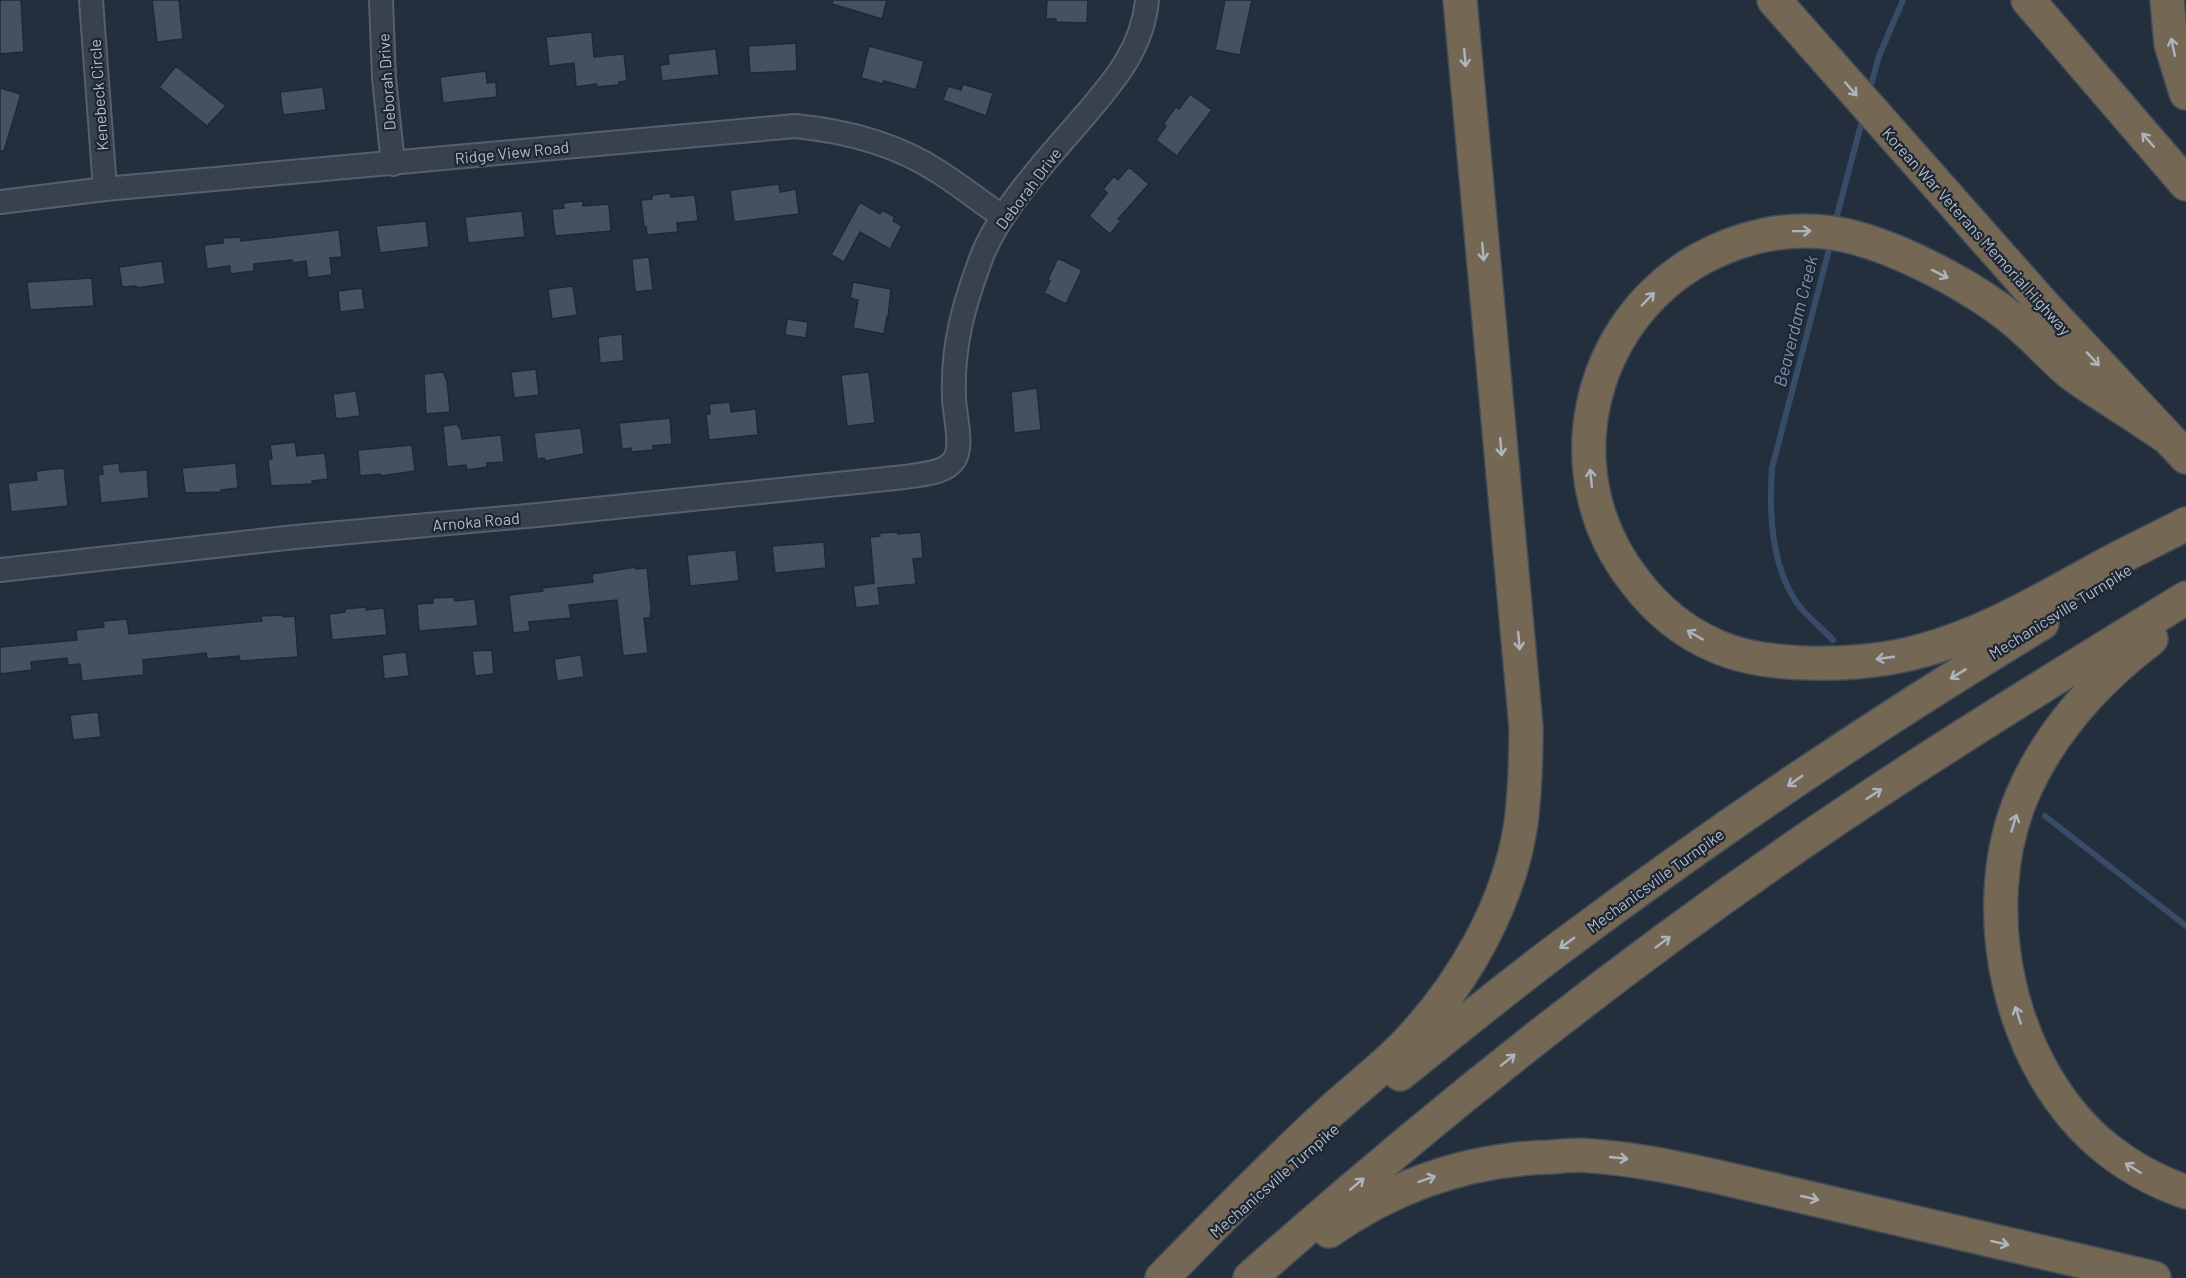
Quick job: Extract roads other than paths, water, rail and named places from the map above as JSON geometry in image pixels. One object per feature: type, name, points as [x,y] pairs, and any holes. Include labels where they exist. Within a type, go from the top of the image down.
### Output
[{"type":"highway","points":[[1162,1278],[1331,1111],[1398,1052],[1430,1017],[1451,990],[1486,929],[1511,867],[1521,825],[1526,778],[1526,727],[1460,0]]},
{"type":"highway","name":"Korean War Veterans Memorial Highway","points":[[1774,0],[1913,160],[2047,309],[2175,446]]},
{"type":"highway","points":[[2028,0],[2186,184]]},
{"type":"highway","points":[[2167,0],[2171,44],[2186,93]]},
{"type":"highway","points":[[2175,446],[2068,371],[2022,327],[1985,300],[1940,274],[1887,249],[1861,239],[1832,232],[1806,231],[1775,233],[1744,239],[1715,251],[1682,269],[1640,307],[1621,332],[1606,361],[1596,392],[1590,423],[1588,456],[1591,487],[1608,539],[1622,566],[1645,595],[1688,631],[1715,646],[1735,653],[1809,664],[1849,663],[1891,658],[1940,645],[2007,620],[2186,524]]},
{"type":"highway","name":"Mechanicsville Turnpike","points":[[1162,1278],[1262,1187],[1386,1085],[1557,950],[1842,748],[1926,693],[2186,533]]},
{"type":"highway","points":[[1250,1278],[1316,1219],[1509,1059],[1703,912],[1789,851],[1959,739],[2186,598]]},
{"type":"highway","points":[[2186,616],[2133,653],[2108,676],[2067,720],[2037,765],[2022,797],[2012,829],[2003,872],[2001,918],[2005,959],[2018,1016],[2038,1063],[2054,1089],[2078,1120],[2106,1148],[2146,1175],[2186,1192]]},
{"type":"highway","points":[[1272,1278],[1308,1247],[1348,1218],[1381,1198],[1409,1185],[1488,1163],[1532,1157],[1589,1155],[1642,1161],[1714,1176],[2154,1278]]},
{"type":"street","name":"Kenebeck Circle","points":[[91,0],[105,189]]},
{"type":"street","name":"Deborah Drive","points":[[381,0],[384,78],[393,164]]},
{"type":"street","name":"Deborah Drive","points":[[950,465],[959,447],[954,398],[954,353],[967,296],[985,249],[1003,217],[1045,162],[1120,73],[1131,55],[1141,30],[1147,0]]},
{"type":"street","name":"Ridge View Road","points":[[0,201],[105,189],[795,126],[864,137],[904,153],[938,171],[1003,217]]},
{"type":"street","name":"Arnoka Road","points":[[0,570],[283,538],[538,515],[904,477],[943,470],[950,465]]},
{"type":"waterway","name":"Beaverdam Creek","points":[[1869,92],[1879,56],[1903,0]]},
{"type":"waterway","name":"Beaverdam Creek","points":[[1835,223],[1863,117]]},
{"type":"waterway","name":"Beaverdam Creek","points":[[1831,242],[1772,468],[1771,503],[1777,555],[1788,588],[1801,608],[1833,640]]},
{"type":"waterway","name":"Beaverdam Creek","points":[[2045,816],[2186,926]]}]
